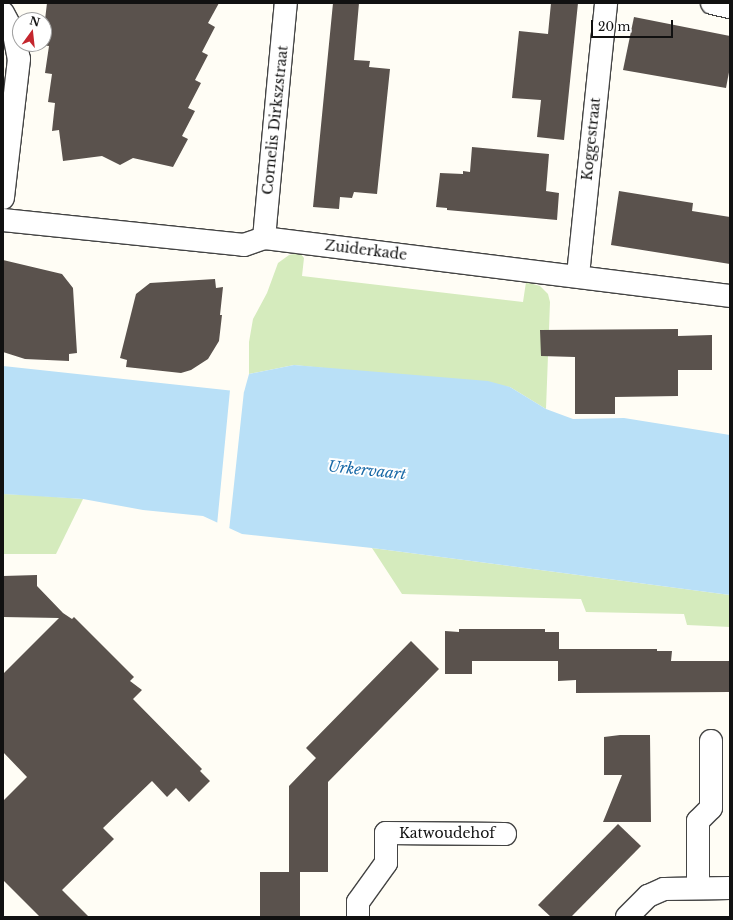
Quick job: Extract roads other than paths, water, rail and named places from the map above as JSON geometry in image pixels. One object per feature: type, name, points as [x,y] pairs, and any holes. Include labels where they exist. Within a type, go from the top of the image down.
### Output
[{"type":"street","name":"Cornelis Dirkszstraat","points":[[264,238],[286,3]]},
{"type":"street","name":"Koggestraat","points":[[578,275],[606,3]]},
{"type":"street","points":[[712,3],[730,7]]},
{"type":"street","points":[[3,13],[14,34],[19,59],[3,198]]},
{"type":"street","name":"Zuiderkade","points":[[3,220],[244,245],[264,238],[578,275],[730,296]]},
{"type":"street","points":[[698,888],[698,820],[711,808],[711,741]]},
{"type":"street","name":"Katwoudehof","points":[[358,917],[358,902],[386,863],[386,833],[505,834]]},
{"type":"street","points":[[627,917],[648,896],[658,891],[698,888],[730,888]]},
{"type":"water","name":"Urkervaart","points":[[294,365],[488,381],[510,387],[546,409],[573,419],[624,418],[730,435],[730,595],[372,548],[242,534],[203,516],[143,510],[83,499],[3,494],[3,366],[244,392],[249,374]]}]
